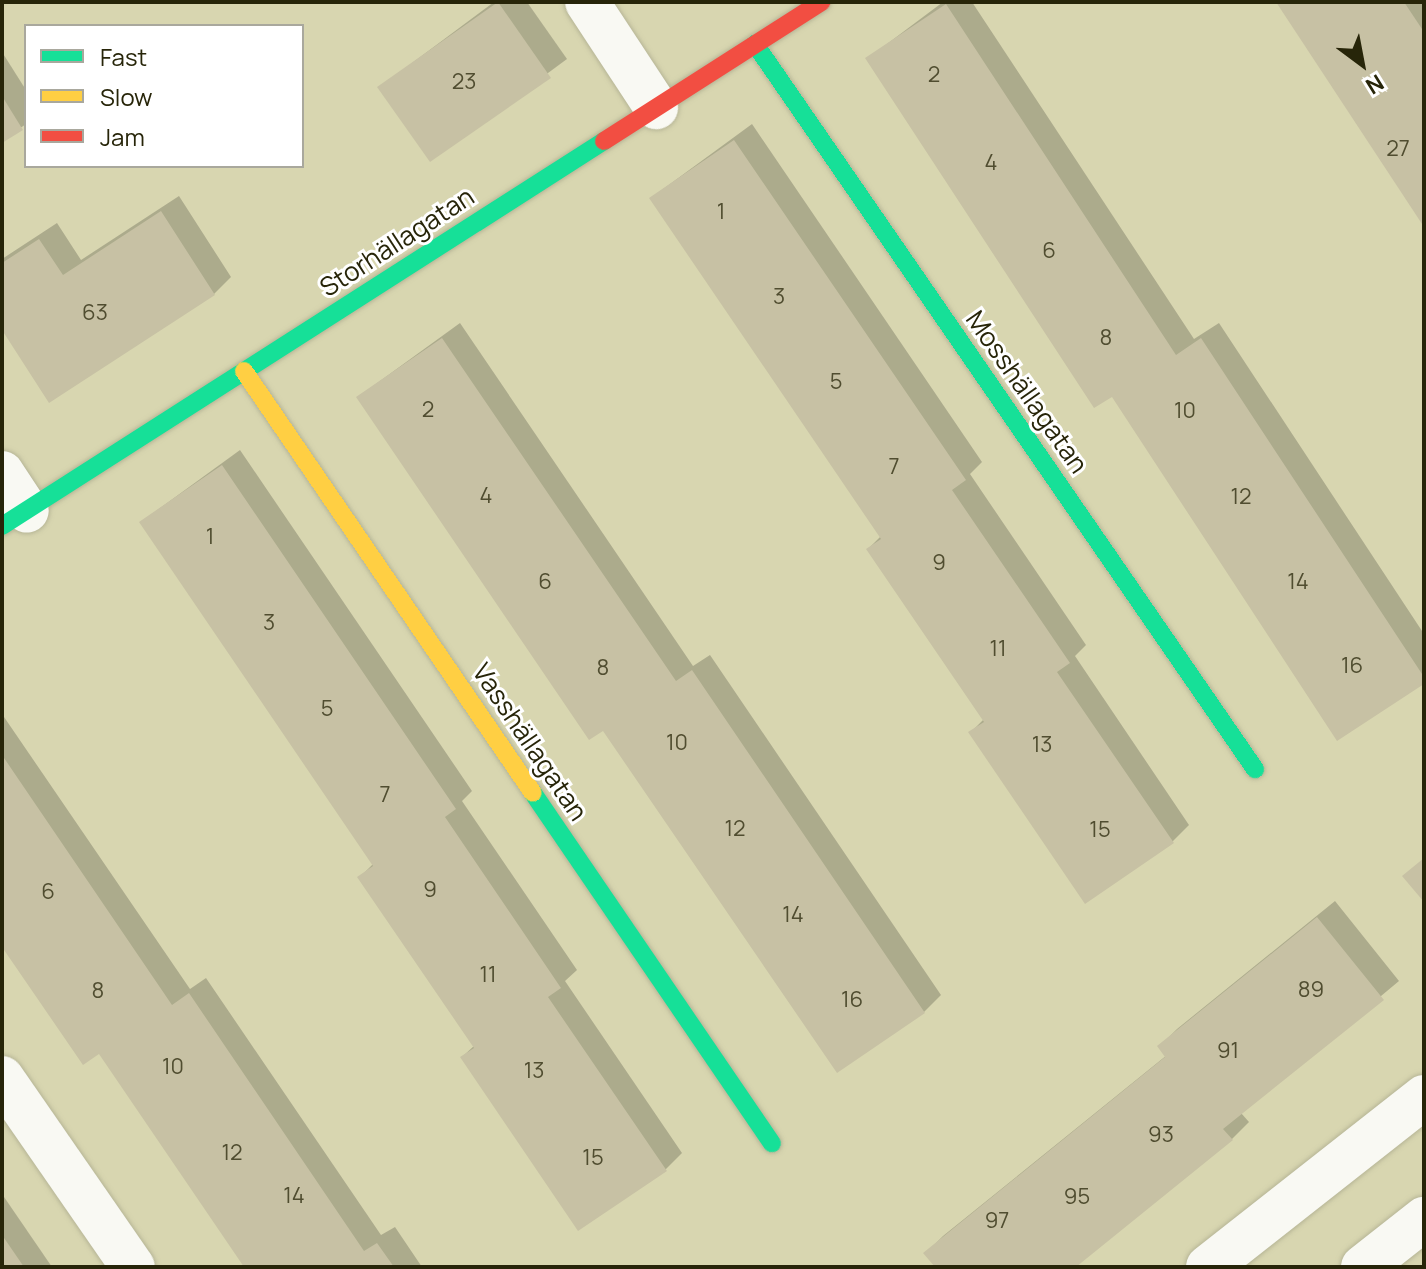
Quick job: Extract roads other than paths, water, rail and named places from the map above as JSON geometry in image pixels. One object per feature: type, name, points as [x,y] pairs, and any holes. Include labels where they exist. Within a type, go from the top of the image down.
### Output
[{"type":"street","points":[[587,2],[656,107]]},
{"type":"street","name":"Storhällagatan","points":[[14,518],[821,2]]},
{"type":"street","name":"Mosshällagatan","points":[[755,44],[1255,769]]},
{"type":"street","name":"Vasshällagatan","points":[[244,371],[772,1143]]},
{"type":"street","points":[[2,473],[14,518]]},
{"type":"street","points":[[2,1078],[133,1267]]},
{"type":"street","points":[[1208,1267],[1424,1097]]},
{"type":"street","points":[[1363,1267],[1424,1219]]}]
